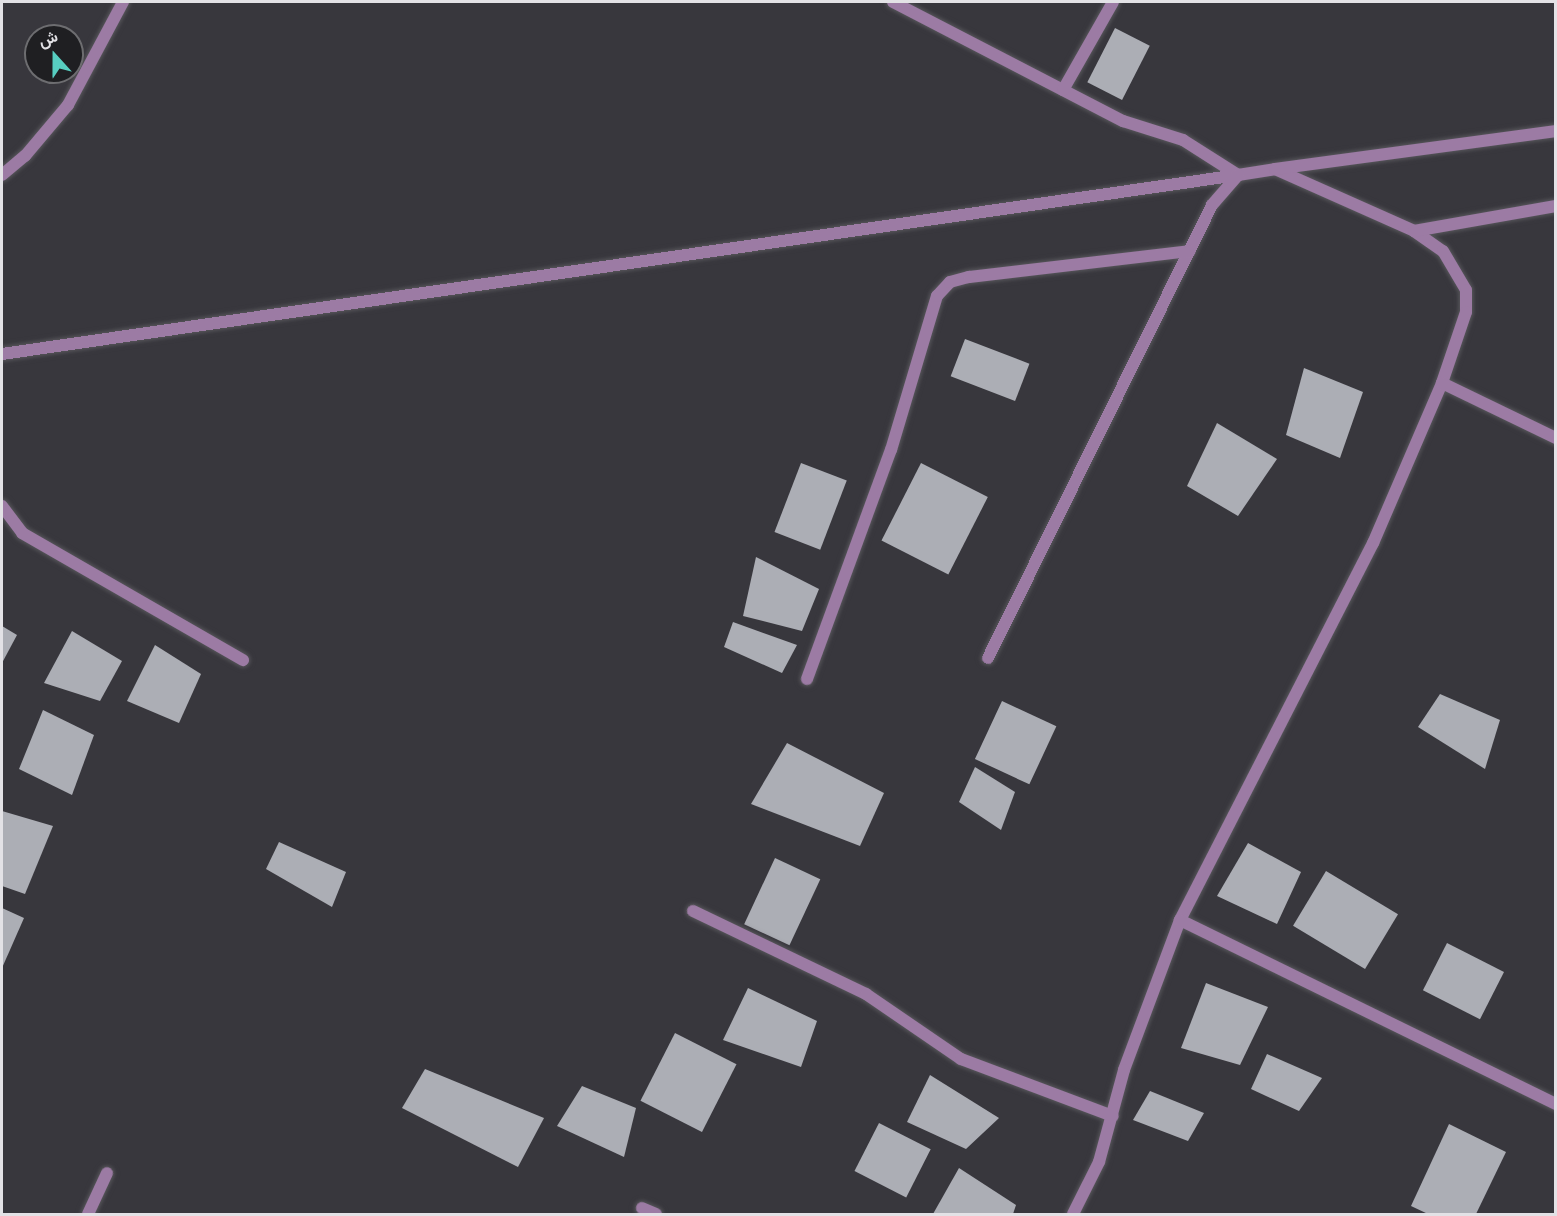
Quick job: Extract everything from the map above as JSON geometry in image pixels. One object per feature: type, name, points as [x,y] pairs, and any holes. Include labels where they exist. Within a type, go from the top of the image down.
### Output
[{"type":"street","points":[[2,175],[26,156],[69,105],[123,2]]},
{"type":"street","points":[[893,2],[1123,121],[1183,140],[1238,175]]},
{"type":"street","points":[[1063,90],[1113,2]]},
{"type":"street","points":[[2,354],[1275,169],[1556,131]]},
{"type":"street","points":[[1073,1215],[1113,1116],[1124,1070],[1180,920],[1373,543],[1442,383],[1466,312],[1466,290],[1443,251],[1414,231],[1275,169]]},
{"type":"street","points":[[988,658],[1212,205],[1238,175]]},
{"type":"street","points":[[1414,231],[1556,206]]},
{"type":"street","points":[[807,679],[891,450],[937,296],[950,282],[969,277],[1189,251]]},
{"type":"street","points":[[1442,383],[1556,438]]},
{"type":"street","points":[[2,506],[22,533],[243,660]]},
{"type":"street","points":[[693,911],[866,994],[961,1059],[1113,1116]]},
{"type":"street","points":[[1180,920],[1556,1104]]},
{"type":"street","points":[[88,1215],[107,1173]]},
{"type":"street","points":[[642,1209],[656,1215]]},
{"type":"building","points":[[1115,28],[1150,46],[1122,100],[1087,82]]},
{"type":"building","points":[[965,339],[1029,364],[1015,401],[951,376]]},
{"type":"building","points":[[1304,368],[1363,392],[1340,458],[1286,435]]},
{"type":"building","points":[[1217,423],[1277,459],[1238,516],[1187,486]]},
{"type":"building","points":[[801,463],[847,481],[820,550],[774,532]]},
{"type":"building","points":[[921,463],[988,497],[948,575],[882,541]]},
{"type":"building","points":[[756,557],[819,589],[802,631],[743,616]]},
{"type":"building","points":[[733,622],[797,645],[782,673],[724,647]]},
{"type":"building","points":[[2,626],[17,635],[2,663]]},
{"type":"building","points":[[72,631],[122,661],[100,701],[44,683]]},
{"type":"building","points":[[155,645],[201,674],[179,723],[127,701]]},
{"type":"building","points":[[1440,694],[1500,720],[1485,769],[1418,727]]},
{"type":"building","points":[[1002,701],[1056,726],[1029,784],[975,759]]},
{"type":"building","points":[[43,710],[94,735],[72,795],[19,769]]},
{"type":"building","points":[[787,743],[884,793],[860,846],[751,804]]},
{"type":"building","points":[[975,767],[1015,792],[1001,830],[959,802]]},
{"type":"building","points":[[2,811],[53,826],[25,894],[2,886]]},
{"type":"building","points":[[279,842],[346,872],[332,907],[266,869]]},
{"type":"building","points":[[1248,843],[1301,872],[1277,924],[1217,896]]},
{"type":"building","points":[[775,858],[820,879],[789,945],[744,924]]},
{"type":"building","points":[[1326,871],[1398,914],[1365,969],[1293,926]]},
{"type":"building","points":[[2,908],[24,918],[2,968]]},
{"type":"building","points":[[1447,943],[1504,972],[1480,1019],[1423,990]]},
{"type":"building","points":[[1206,983],[1268,1007],[1240,1065],[1181,1048]]},
{"type":"building","points":[[748,988],[817,1021],[801,1067],[723,1040]]},
{"type":"building","points":[[675,1033],[736,1064],[702,1132],[640,1101]]},
{"type":"building","points":[[1267,1054],[1322,1078],[1299,1111],[1251,1089]]},
{"type":"building","points":[[425,1069],[544,1118],[518,1167],[402,1108]]},
{"type":"building","points":[[930,1075],[999,1118],[966,1149],[907,1122]]},
{"type":"building","points":[[582,1086],[636,1108],[624,1157],[557,1126]]},
{"type":"building","points":[[1150,1091],[1204,1113],[1188,1141],[1133,1120]]},
{"type":"building","points":[[879,1123],[931,1149],[906,1197],[854,1171]]},
{"type":"building","points":[[1449,1124],[1506,1152],[1476,1214],[1428,1214],[1411,1206]]},
{"type":"building","points":[[959,1168],[1016,1205],[1013,1214],[933,1214]]}]
